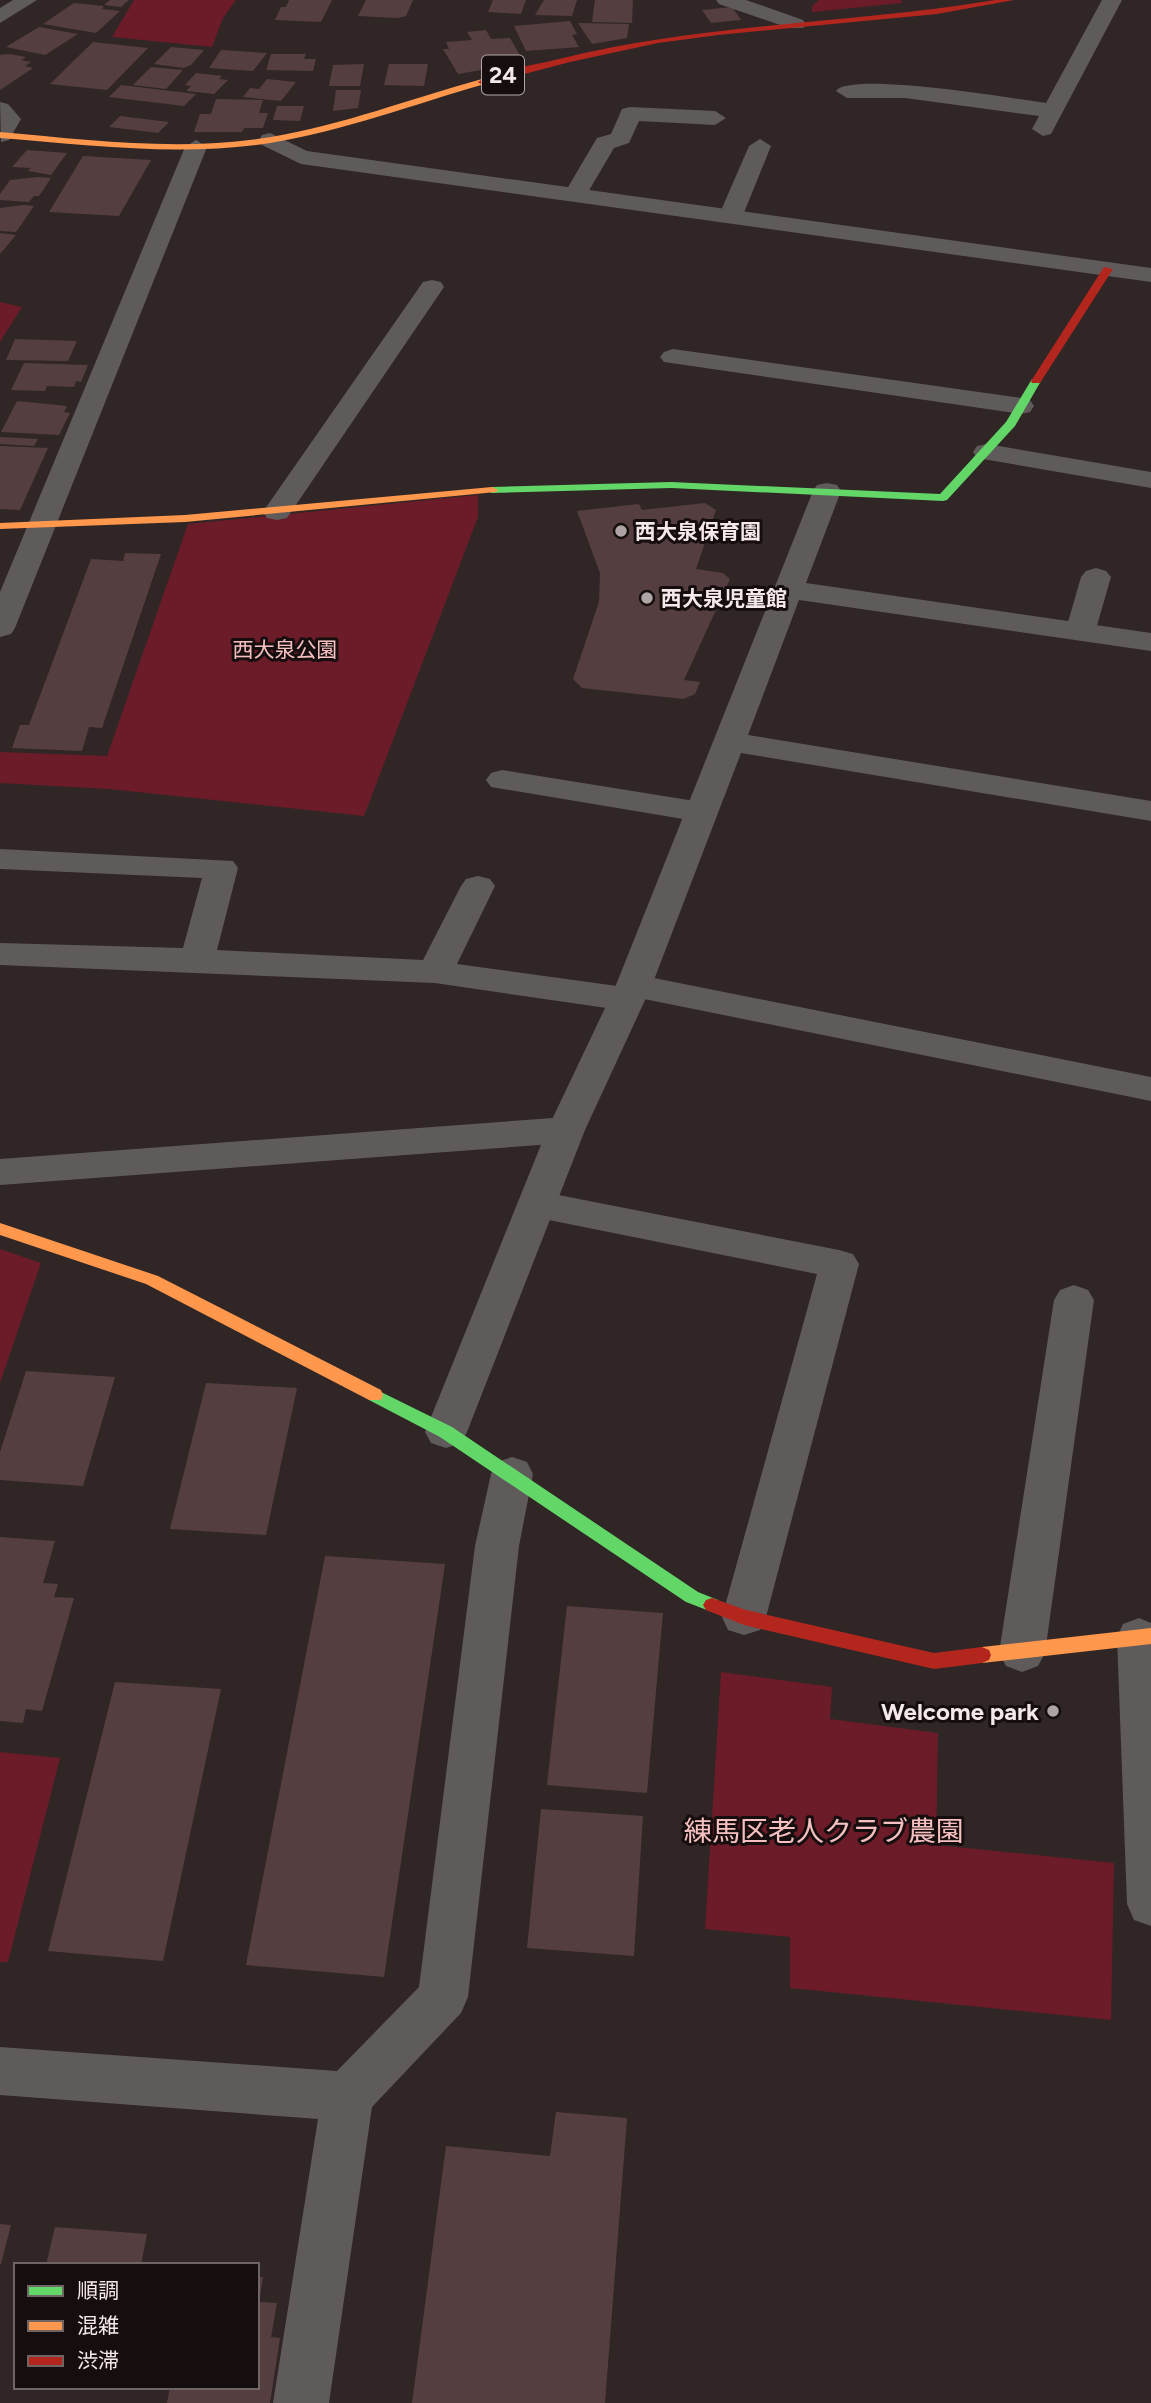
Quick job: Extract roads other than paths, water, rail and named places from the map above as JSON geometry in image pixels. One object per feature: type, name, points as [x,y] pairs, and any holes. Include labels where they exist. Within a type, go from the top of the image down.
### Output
[{"type":"street","points":[[0,17],[27,0]]},
{"type":"street","points":[[726,0],[796,24]]},
{"type":"street","name":"24","points":[[0,136],[196,147],[270,140],[326,127],[590,53],[675,38],[951,10],[1010,0]]},
{"type":"street","points":[[846,91],[905,91],[1048,120],[1112,0]]},
{"type":"street","points":[[0,109],[10,120],[0,136]]},
{"type":"street","points":[[576,194],[605,143],[621,138],[630,114],[715,118]]},
{"type":"street","points":[[270,140],[301,157],[1151,275]]},
{"type":"street","points":[[731,215],[760,146]]},
{"type":"street","points":[[0,628],[196,147]]},
{"type":"street","points":[[0,526],[41,527],[211,519],[507,489],[586,485],[827,491],[943,498],[1011,424],[1108,269]]},
{"type":"street","points":[[277,512],[432,287]]},
{"type":"street","points":[[673,357],[1021,406]]},
{"type":"street","points":[[987,452],[1151,480]]},
{"type":"street","points":[[446,1432],[566,1130],[630,992],[827,491]]},
{"type":"street","points":[[1081,629],[1096,577]]},
{"type":"street","points":[[790,590],[1081,629],[1151,642]]},
{"type":"street","points":[[728,741],[1151,811]]},
{"type":"street","points":[[502,780],[701,812]]},
{"type":"street","points":[[0,859],[221,868],[197,960]]},
{"type":"street","points":[[435,972],[478,886]]},
{"type":"street","points":[[0,954],[197,960],[435,972],[630,992],[1151,1089]]},
{"type":"street","points":[[0,1172],[566,1130]]},
{"type":"street","points":[[538,1205],[839,1264],[744,1617]]},
{"type":"street","points":[[0,1229],[152,1280],[446,1432],[692,1597],[744,1617],[934,1661],[1022,1653],[1145,1636],[1151,1904]]},
{"type":"street","points":[[1022,1653],[1074,1300]]},
{"type":"street","points":[[301,2403],[348,2096],[443,1997],[497,1546],[512,1474]]},
{"type":"street","points":[[0,2071],[348,2096]]},
{"type":"place","name":"西大泉保育園","points":[[621,531]]},
{"type":"place","name":"西大泉児童館","points":[[647,598]]},
{"type":"place","name":"Welcome park","points":[[1053,1711]]},
{"type":"park label","name":"西大泉公園","points":[[285,649]]},
{"type":"park label","name":"練馬区老人クラブ農園","points":[[824,1831]]}]
